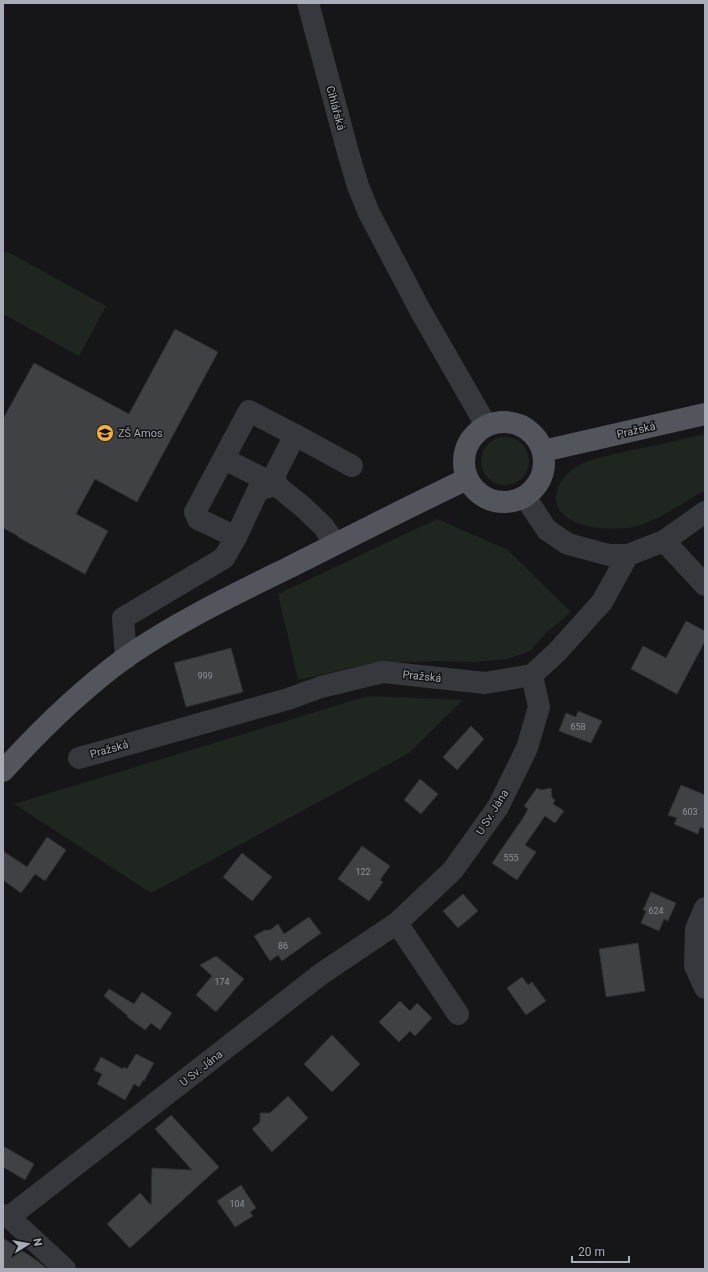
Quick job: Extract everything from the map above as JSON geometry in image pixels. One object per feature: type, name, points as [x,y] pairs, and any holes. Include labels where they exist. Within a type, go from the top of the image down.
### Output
[{"type":"main road","name":"Pražská","points":[[543,451],[705,414]]},
{"type":"main road","points":[[509,421],[521,425],[531,431],[539,440],[543,451],[545,464],[542,477],[535,489],[525,497],[503,503],[492,501],[482,496],[473,488],[467,479],[464,467],[464,454],[468,442],[476,432],[486,425],[509,421]]},
{"type":"main road","points":[[5,764],[34,739],[78,696],[126,658],[158,637],[248,588],[467,479]]},
{"type":"street","name":"Cihlářská","points":[[308,3],[349,156],[358,186],[369,213],[420,310],[486,425]]},
{"type":"street","points":[[236,537],[198,519],[195,512],[249,411],[352,466]]},
{"type":"street","points":[[276,485],[275,474],[295,435]]},
{"type":"street","points":[[224,459],[276,485],[304,507],[324,527],[335,544]]},
{"type":"street","points":[[126,658],[123,637],[123,618],[224,558],[236,537],[258,490],[276,485]]},
{"type":"street","points":[[525,497],[547,530],[568,544],[609,555],[628,555],[664,541],[705,512]]},
{"type":"street","points":[[664,541],[705,585]]},
{"type":"street","points":[[532,676],[557,652],[602,602],[628,555]]},
{"type":"street","name":"Pražská","points":[[79,758],[288,699],[321,687],[384,672],[485,683],[532,676]]},
{"type":"street","name":"U Sv. Jána","points":[[6,1216],[321,974],[397,923],[453,870],[498,806],[527,748],[539,707],[532,676]]},
{"type":"street","points":[[705,908],[696,929],[695,966],[705,988]]},
{"type":"street","points":[[397,923],[458,1014]]},
{"type":"street","points":[[6,1216],[65,1269]]},
{"type":"shaded area","points":[[6,251],[106,306],[79,356],[3,314],[3,257]]},
{"type":"shaded area","points":[[705,434],[705,490],[655,519],[638,526],[628,528],[601,528],[575,522],[565,516],[558,507],[556,496],[560,483],[569,472],[588,461]]},
{"type":"shaded area","points":[[500,437],[510,437],[522,444],[529,456],[529,466],[522,478],[510,485],[500,485],[492,481],[485,474],[481,466],[481,456],[485,448],[492,441]]},
{"type":"shaded area","points":[[437,519],[508,550],[571,612],[546,633],[530,651],[508,659],[473,662],[441,661],[373,663],[298,680],[278,594]]},
{"type":"shaded area","points":[[368,696],[463,700],[409,753],[151,893],[14,804]]},
{"type":"building","points":[[175,329],[218,352],[137,502],[95,479],[76,514],[108,531],[85,574],[3,528],[3,419],[34,363],[129,414]]},
{"type":"building","points":[[686,621],[705,631],[705,641],[677,694],[631,669],[643,646],[666,658]]},
{"type":"building","points":[[231,648],[243,692],[186,707],[174,663]]},
{"type":"building","points":[[578,711],[602,721],[591,743],[559,731],[566,713],[576,717]]},
{"type":"building","points":[[471,726],[484,739],[457,770],[443,757]]},
{"type":"building","points":[[420,779],[438,794],[421,814],[404,800]]},
{"type":"building","points":[[681,785],[705,795],[705,829],[700,827],[698,834],[674,824],[677,818],[668,815]]},
{"type":"building","points":[[537,788],[541,790],[551,788],[552,798],[555,800],[553,804],[564,811],[555,823],[545,816],[525,845],[536,852],[517,880],[492,863],[523,818],[528,809],[524,806]]},
{"type":"building","points":[[47,837],[66,850],[45,881],[35,874],[21,893],[3,880],[3,851],[27,867]]},
{"type":"building","points":[[362,846],[390,866],[380,880],[383,882],[369,901],[338,879]]},
{"type":"building","points":[[242,853],[272,877],[252,901],[223,877]]},
{"type":"building","points":[[651,892],[676,903],[668,921],[664,919],[659,931],[641,923],[646,911],[643,910]]},
{"type":"building","points":[[463,894],[478,911],[458,928],[443,911]]},
{"type":"building","points":[[309,917],[321,933],[282,961],[278,955],[270,961],[254,936],[265,930],[270,930],[278,924],[284,934]]},
{"type":"building","points":[[638,943],[645,991],[606,997],[599,949]]},
{"type":"building","points":[[216,956],[244,979],[216,1012],[196,995],[212,976],[200,965]]},
{"type":"building","points":[[522,977],[528,985],[532,982],[546,1001],[526,1015],[507,988]]},
{"type":"building","points":[[109,989],[134,1004],[142,992],[172,1013],[160,1030],[151,1023],[145,1030],[127,1017],[128,1016],[104,996]]},
{"type":"building","points":[[400,1001],[410,1011],[417,1003],[432,1018],[415,1036],[410,1031],[399,1042],[379,1022]]},
{"type":"building","points":[[332,1035],[360,1064],[332,1092],[304,1064]]},
{"type":"building","points":[[136,1054],[154,1063],[144,1081],[143,1080],[139,1087],[134,1084],[125,1100],[97,1084],[102,1074],[94,1070],[101,1057],[123,1069],[124,1067],[127,1069]]},
{"type":"building","points":[[288,1096],[308,1118],[272,1152],[252,1129],[260,1122],[260,1113],[270,1113]]},
{"type":"building","points":[[171,1115],[219,1167],[130,1248],[107,1224],[140,1193],[151,1205],[152,1168],[192,1170],[155,1129]]},
{"type":"building","points":[[3,1146],[34,1164],[25,1180],[3,1167]]},
{"type":"building","points":[[241,1185],[256,1208],[250,1212],[253,1216],[235,1227],[217,1201]]},
{"type":"building","points":[[3,1238],[39,1262],[47,1269],[3,1269]]},
{"type":"place","name":"ZŠ Amos","points":[[105,433]]}]
